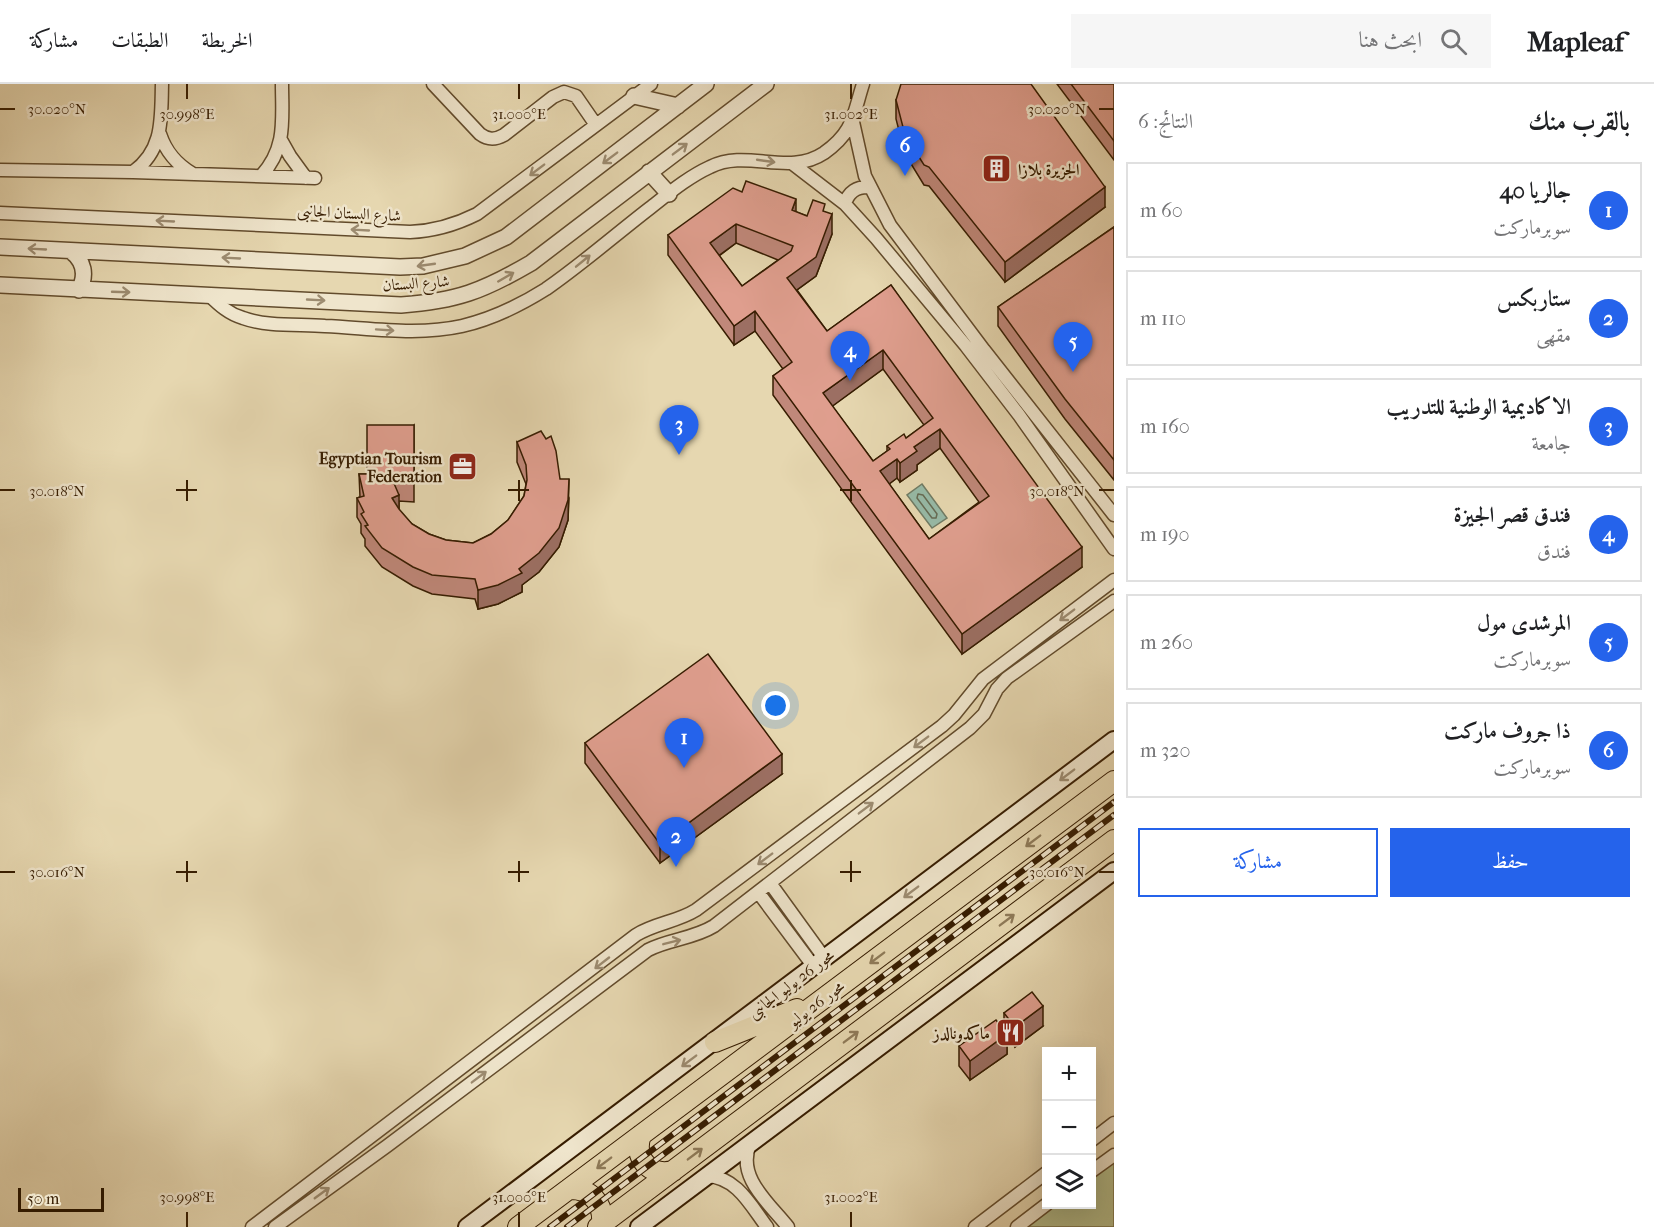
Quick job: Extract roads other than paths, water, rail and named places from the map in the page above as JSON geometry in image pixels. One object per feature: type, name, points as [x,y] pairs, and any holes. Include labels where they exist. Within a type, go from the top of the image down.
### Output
[{"type":"highway","name":"محور 26 يوليو","points":[[518,1227],[1114,781]]},
{"type":"highway","points":[[600,1226],[1114,840]]},
{"type":"highway","points":[[715,1041],[822,999]]},
{"type":"highway","points":[[641,1135],[639,1153],[644,1164],[654,1171],[673,1171]]},
{"type":"highway","points":[[569,1189],[582,1190],[597,1200],[602,1212],[600,1226]]},
{"type":"main road","name":"محور 26 يوليو الجانبى","points":[[467,1227],[1114,740]]},
{"type":"main road","points":[[639,1227],[1114,871]]},
{"type":"street","points":[[133,172],[153,152],[160,134],[162,84]]},
{"type":"street","points":[[261,176],[272,163],[281,140],[282,84]]},
{"type":"street","points":[[433,84],[480,134],[489,139],[504,135],[553,97],[564,92],[576,96],[596,125]]},
{"type":"street","name":"شارع البستان الجانبى","points":[[0,213],[427,231],[453,225],[477,214],[651,84]]},
{"type":"street","name":"شارع البستان","points":[[0,247],[400,267],[444,262],[465,256],[506,237],[706,84]]},
{"type":"street","name":"شارع البستان","points":[[0,285],[401,305],[460,298],[497,283],[531,262],[766,84]]},
{"type":"street","points":[[209,295],[229,312],[254,321],[394,331],[430,330],[486,320],[546,289],[669,194],[709,167],[721,162],[746,159],[793,164],[822,154],[845,135],[853,122],[863,84]]},
{"type":"street","points":[[634,96],[678,106]]},
{"type":"street","points":[[853,122],[860,160],[870,187],[890,225],[1114,515]]},
{"type":"street","points":[[160,134],[176,162],[193,174]]},
{"type":"street","points":[[0,170],[310,178],[290,156],[281,140]]},
{"type":"street","points":[[793,164],[845,204],[876,238],[966,346],[1109,532],[1114,549]]},
{"type":"street","points":[[649,172],[669,194]]},
{"type":"street","points":[[845,204],[853,190],[870,187]]},
{"type":"street","points":[[71,250],[83,266],[84,279],[79,290]]},
{"type":"street","points":[[1019,415],[1028,406]]},
{"type":"street","points":[[252,1227],[645,930],[696,910],[835,807],[942,726],[954,715],[983,679],[1114,580]]},
{"type":"street","points":[[275,1227],[648,950],[706,931],[770,884],[970,728],[984,714],[1007,678],[1114,601]]},
{"type":"street","points":[[835,807],[847,822]]},
{"type":"street","points":[[770,884],[820,963]]},
{"type":"street","points":[[759,892],[820,963]]},
{"type":"street","points":[[579,981],[589,995]]},
{"type":"street","points":[[1096,1137],[1114,1123]]},
{"type":"street","points":[[750,1144],[746,1163],[748,1176],[788,1227]]},
{"type":"street","points":[[1096,1169],[1114,1155]]},
{"type":"street","points":[[707,1176],[719,1177],[734,1185],[767,1227]]},
{"type":"street","points":[[975,1227],[1042,1177]]},
{"type":"street","points":[[1017,1227],[1042,1208]]},
{"type":"water","points":[[922,484],[947,518],[932,528],[907,495]]},
{"type":"railway","points":[[550,1227],[1114,802]]},
{"type":"railway","points":[[567,1227],[1114,815]]},
{"type":"place","name":"الجزيرة بلازا","points":[[997,169]]},
{"type":"place","name":"ذا جروف ماركت","points":[[905,176]]},
{"type":"place","name":"المرشدى مول","points":[[1073,372]]},
{"type":"place","name":"فندق قصر الجيزة","points":[[850,381]]},
{"type":"place","name":"الاكاديمية الوطنية للتدريب","points":[[679,455]]},
{"type":"place","name":"Egyptian Tourism Federation","points":[[463,467]]},
{"type":"place","name":"جالريا 40","points":[[684,768]]},
{"type":"place","name":"ستاربكس","points":[[676,867]]},
{"type":"place","name":"ماكدونالدز","points":[[1011,1033]]}]
